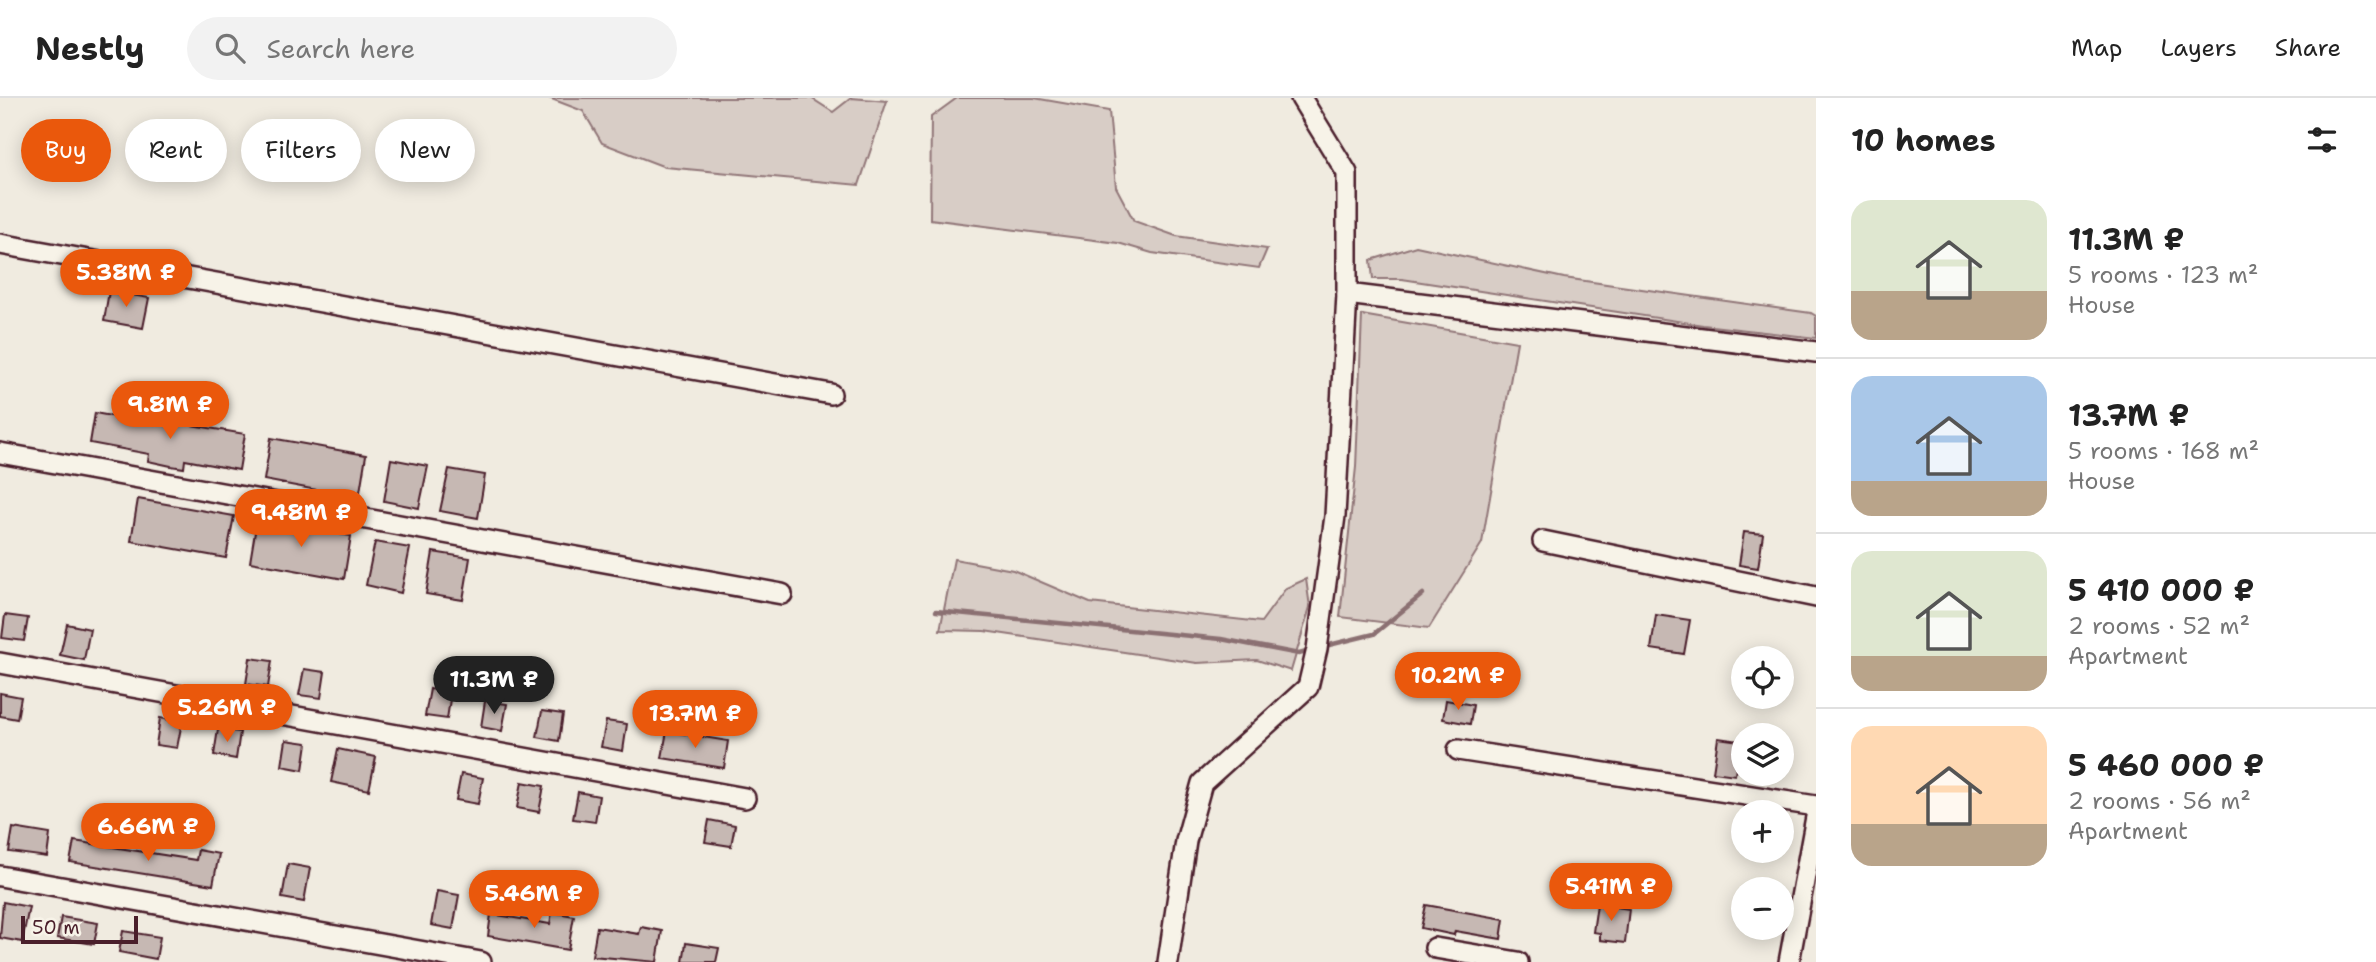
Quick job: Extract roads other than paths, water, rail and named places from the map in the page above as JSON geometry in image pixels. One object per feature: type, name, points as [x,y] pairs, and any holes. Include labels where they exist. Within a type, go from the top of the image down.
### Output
[{"type":"street","points":[[1168,962],[1186,841],[1202,783],[1308,687],[1317,649],[1335,516],[1347,294],[1347,173],[1301,98]]},
{"type":"street","points":[[0,244],[831,394]]},
{"type":"street","points":[[1347,294],[1816,352]]},
{"type":"street","points":[[0,453],[782,594]]},
{"type":"street","points":[[1543,541],[1816,597]]},
{"type":"street","points":[[0,663],[745,798]]},
{"type":"street","points":[[1458,750],[1816,806]]},
{"type":"street","points":[[1789,962],[1816,817]]},
{"type":"street","points":[[0,877],[481,962]]},
{"type":"street","points":[[1435,948],[1518,962]]},
{"type":"waterway","points":[[1325,646],[1374,634],[1423,594]]},
{"type":"waterway","points":[[936,611],[1221,639],[1299,654],[1310,651]]}]
